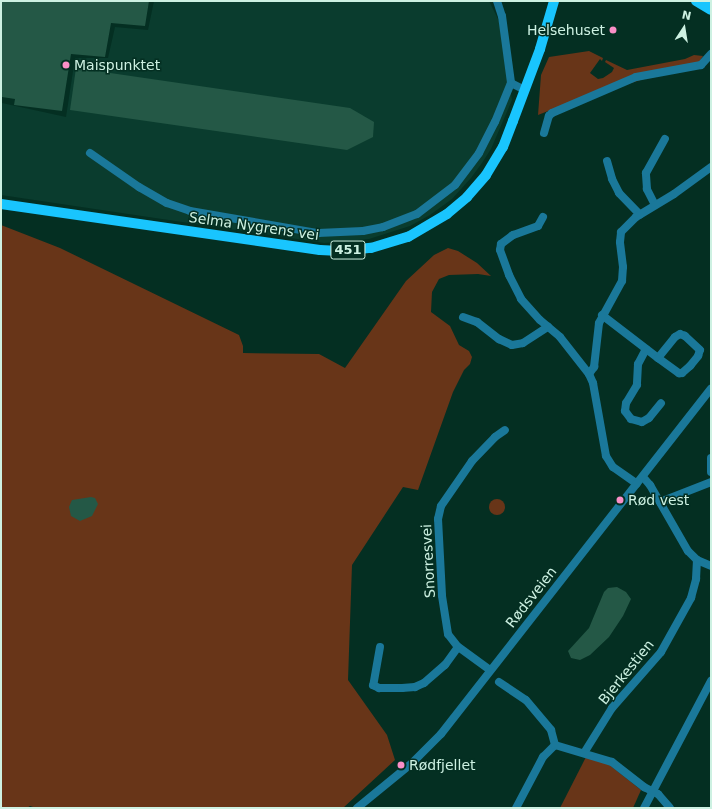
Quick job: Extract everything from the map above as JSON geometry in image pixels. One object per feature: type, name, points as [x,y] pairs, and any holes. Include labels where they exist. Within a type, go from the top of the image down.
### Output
[{"type":"main road","name":"Selma Nygrens vei","points":[[1,204],[305,248],[340,251],[371,248],[408,237],[447,214],[467,197],[486,175],[502,147],[525,90],[554,1]]},
{"type":"main road","points":[[696,1],[710,6]]},
{"type":"street","points":[[90,153],[139,187],[167,203],[190,211],[318,233],[363,231],[383,227],[417,214],[455,185],[479,154],[495,122],[511,83],[504,26],[498,1]]},
{"type":"street","points":[[544,132],[549,116],[552,113],[636,77],[701,65],[711,54]]},
{"type":"street","points":[[511,83],[525,90]]},
{"type":"street","points":[[655,205],[647,189],[646,173],[665,139]]},
{"type":"street","points":[[607,161],[612,179],[619,193],[640,215]]},
{"type":"street","points":[[589,374],[594,367],[597,331],[602,315],[622,281],[623,268],[620,242],[621,232],[640,215],[689,184],[711,167]]},
{"type":"street","points":[[543,217],[538,226],[506,239],[500,247],[509,275],[517,293],[548,327],[560,337],[589,374],[593,383],[606,456],[618,470],[637,484]]},
{"type":"street","points":[[602,315],[646,349],[658,358],[676,371],[682,373],[698,356],[700,350],[685,336],[680,334],[674,337],[658,358]]},
{"type":"street","points":[[463,317],[477,322],[499,339],[512,345],[523,343],[548,327]]},
{"type":"street","points":[[646,349],[638,364],[637,385],[626,403],[625,411],[631,419],[642,422],[649,418],[661,403]]},
{"type":"street","name":"Rødsveien","points":[[357,808],[412,763],[431,744],[711,389]]},
{"type":"street","name":"Snorresvei","points":[[490,670],[458,647],[450,638],[445,621],[438,540],[438,519],[441,506],[472,461],[495,437],[505,430]]},
{"type":"street","points":[[711,458],[711,472]]},
{"type":"street","points":[[642,477],[650,484],[685,546],[697,560],[711,566]]},
{"type":"street","points":[[660,502],[711,482]]},
{"type":"street","name":"Bjerkestien","points":[[584,753],[612,708],[661,652],[691,598],[696,579],[697,560]]},
{"type":"street","points":[[380,647],[373,679],[373,685],[379,688],[415,687],[424,683],[445,665],[458,647]]},
{"type":"street","points":[[644,808],[711,681]]},
{"type":"street","points":[[499,682],[526,700],[551,730],[555,744]]},
{"type":"street","points":[[555,744],[612,762],[653,792],[670,808]]},
{"type":"street","points":[[516,808],[543,757],[555,744]]},
{"type":"shaded area","points":[[1,1],[149,1],[145,26],[111,23],[105,57],[71,54],[62,111],[14,105],[15,99],[2,97],[1,99]]},
{"type":"shaded area","points":[[154,1],[489,1],[499,21],[512,100],[491,149],[471,178],[452,199],[430,215],[410,226],[369,239],[324,243],[1,195],[2,103],[66,117],[75,58],[108,58],[115,27],[148,30]]},
{"type":"shaded area","points":[[589,51],[603,58],[602,61],[600,59],[590,73],[598,79],[603,78],[612,72],[614,68],[605,62],[606,60],[627,70],[685,59],[694,55],[703,56],[699,62],[576,100],[538,115],[541,75],[549,57]]},
{"type":"shaded area","points":[[76,68],[350,108],[374,122],[373,137],[347,150],[70,110]]},
{"type":"shaded area","points":[[1,225],[60,248],[239,335],[243,346],[243,353],[319,354],[345,368],[406,281],[434,255],[448,248],[458,251],[477,263],[491,276],[478,274],[449,275],[439,279],[432,292],[431,312],[450,326],[459,345],[469,351],[472,357],[470,364],[464,370],[453,392],[418,490],[403,487],[352,565],[348,680],[387,735],[395,760],[343,808],[36,808],[30,806],[27,808],[1,808]]},
{"type":"shaded area","points":[[91,497],[95,498],[98,504],[92,516],[80,521],[71,516],[69,507],[72,500]]},
{"type":"shaded area","points":[[497,499],[504,504],[505,507],[500,514],[497,515],[490,510],[489,507],[494,500]]},
{"type":"shaded area","points":[[617,587],[626,592],[631,599],[623,616],[609,637],[590,655],[580,660],[571,658],[568,651],[589,628],[604,592],[608,588]]},
{"type":"shaded area","points":[[586,757],[607,763],[641,790],[633,808],[560,808]]},
{"type":"place","name":"Helsehuset","points":[[613,30]]},
{"type":"place","name":"Maispunktet","points":[[66,65]]},
{"type":"place","name":"Rød vest","points":[[620,500]]},
{"type":"place","name":"Rødfjellet","points":[[401,765]]}]
